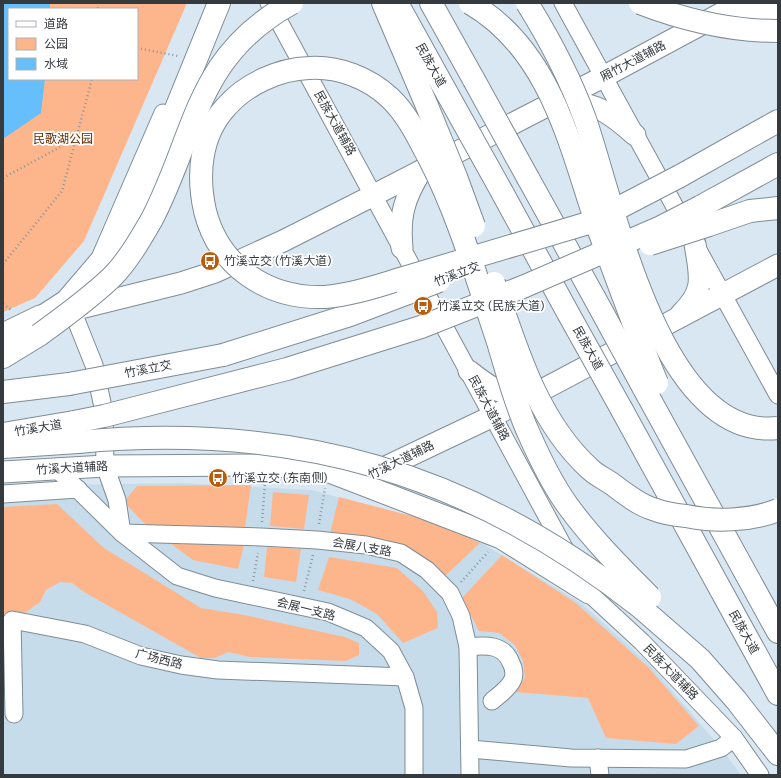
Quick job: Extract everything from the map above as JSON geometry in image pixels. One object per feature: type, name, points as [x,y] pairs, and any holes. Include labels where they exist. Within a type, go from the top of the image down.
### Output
[{"type":"highway","points":[[77,306],[124,234],[219,3]]},
{"type":"highway","points":[[3,357],[39,326],[77,306],[113,276],[129,255],[152,219],[194,114],[216,72],[243,37],[260,23],[292,3]]},
{"type":"highway","points":[[383,3],[456,177],[520,357],[550,418],[576,455],[596,473],[653,509],[701,519],[738,518],[768,514],[778,510]]},
{"type":"highway","name":"民族大道","points":[[397,3],[778,694]]},
{"type":"highway","points":[[431,3],[594,297],[652,390],[736,556],[778,632]]},
{"type":"highway","points":[[470,3],[494,20],[516,40],[551,94],[568,137],[652,390]]},
{"type":"highway","points":[[527,3],[550,41],[577,97],[634,275],[651,316],[672,358],[697,394],[716,410],[740,424],[754,428],[778,428]]},
{"type":"highway","points":[[640,3],[664,12],[699,21],[747,29],[778,31]]},
{"type":"highway","points":[[585,224],[496,251],[489,253],[474,257],[467,259],[367,289],[327,296],[289,294],[270,289],[243,273],[231,261],[222,248],[206,213],[203,200],[201,172],[204,149],[214,122],[231,101],[260,81],[279,72],[295,68],[313,67],[342,71],[359,77],[388,96],[400,108],[410,124],[445,192],[454,214],[466,251],[469,259],[484,303],[492,325],[518,408],[538,454],[567,505],[603,548],[644,602],[700,659],[736,700],[778,754]]},
{"type":"highway","name":"竹溪立交","points":[[3,392],[69,384],[223,355],[350,315],[585,224],[650,193],[778,121]]},
{"type":"highway","points":[[76,432],[104,416],[280,371],[421,327],[525,286],[661,227],[778,164]]},
{"type":"highway","points":[[525,286],[734,215],[750,211],[778,208]]},
{"type":"highway","points":[[3,447],[76,432],[231,439],[319,452],[372,464],[439,488],[517,525],[644,602]]},
{"type":"highway","name":"竹溪大道","points":[[3,434],[76,432]]},
{"type":"main road","points":[[706,3],[726,11]]},
{"type":"main road","name":"厢竹大道辅路","points":[[421,171],[603,77],[726,11],[778,9]]},
{"type":"main road","points":[[546,106],[573,102],[596,106],[614,116],[635,135]]},
{"type":"main road","points":[[77,306],[181,283],[215,272],[283,241],[421,171]]},
{"type":"main road","points":[[402,248],[400,228],[402,212],[411,187],[421,171]]},
{"type":"main road","points":[[673,322],[692,303],[699,288],[695,244]]},
{"type":"main road","points":[[673,322],[778,265]]},
{"type":"main road","name":"竹溪大道辅路","points":[[3,472],[104,466],[266,465],[328,472],[356,481],[493,416],[673,322]]},
{"type":"main road","points":[[3,334],[39,326]]},
{"type":"main road","points":[[469,371],[488,386],[502,393],[523,394],[552,385]]},
{"type":"main road","points":[[356,481],[501,538],[589,593]]},
{"type":"street","points":[[39,326],[65,299],[100,258],[210,3]]},
{"type":"street","name":"民族大道辅路","points":[[269,3],[589,593],[642,642],[734,738],[760,775]]},
{"type":"street","points":[[563,3],[778,395]]},
{"type":"street","points":[[77,306],[94,365],[104,412],[104,466],[117,500],[122,533]]},
{"type":"street","name":"会展一支路","points":[[58,469],[122,533],[177,576],[215,588],[328,612],[366,628],[390,651],[405,677],[414,708],[414,775]]},
{"type":"street","points":[[3,494],[78,490]]},
{"type":"street","name":"会展八支路","points":[[122,533],[262,537],[317,540],[366,545],[400,553],[427,570],[450,593],[461,616],[468,647],[470,775]]},
{"type":"street","name":"广场西路","points":[[14,714],[7,620],[85,634],[141,656],[181,665],[218,670],[405,677]]},
{"type":"street","points":[[468,647],[484,645],[500,648],[509,657],[514,668],[513,680],[508,688],[492,701]]},
{"type":"street","points":[[470,749],[571,758],[599,767],[686,759],[721,748],[734,738]]},
{"type":"path","points":[[138,48],[187,57]]},
{"type":"path","points":[[3,264],[62,191],[92,80]]},
{"type":"path","points":[[3,178],[75,139]]},
{"type":"path","points":[[450,593],[501,538]]},
{"type":"shaded area","points":[[182,483],[312,490],[464,532],[581,603],[651,666],[721,748],[741,775],[3,775],[3,486]]},
{"type":"green space","name":"民歌湖公园","points":[[3,3],[187,3],[84,241],[35,298],[3,312]]},
{"type":"green space","points":[[251,485],[245,528],[147,526],[124,502],[137,486]]},
{"type":"green space","points":[[273,492],[309,495],[304,529],[270,526]]},
{"type":"green space","points":[[339,497],[435,522],[480,543],[445,576],[417,555],[385,539],[329,537]]},
{"type":"green space","points":[[57,504],[104,548],[201,608],[244,615],[345,637],[359,643],[359,655],[346,661],[250,657],[228,652],[215,658],[201,658],[84,592],[72,583],[60,582],[46,590],[40,602],[22,615],[3,615],[3,507]]},
{"type":"green space","points":[[170,543],[244,545],[238,569],[193,560]]},
{"type":"green space","points":[[267,547],[301,549],[296,582],[264,577]]},
{"type":"green space","points":[[502,555],[576,603],[649,668],[699,726],[676,744],[606,738],[588,698],[516,692],[525,677],[523,661],[515,645],[499,633],[479,631],[462,598]]},
{"type":"green space","points":[[329,557],[397,568],[423,591],[437,612],[438,628],[403,643],[377,614],[350,599],[318,590]]},
{"type":"water","points":[[3,3],[50,3],[50,8],[8,8],[8,80],[45,80],[41,113],[3,139]]},
{"type":"place","name":"竹溪立交 (竹溪大道)","points":[[210,261]]},
{"type":"place","name":"竹溪立交 (民族大道)","points":[[423,306]]},
{"type":"place","name":"竹溪立交 (东南侧)","points":[[218,478]]}]
